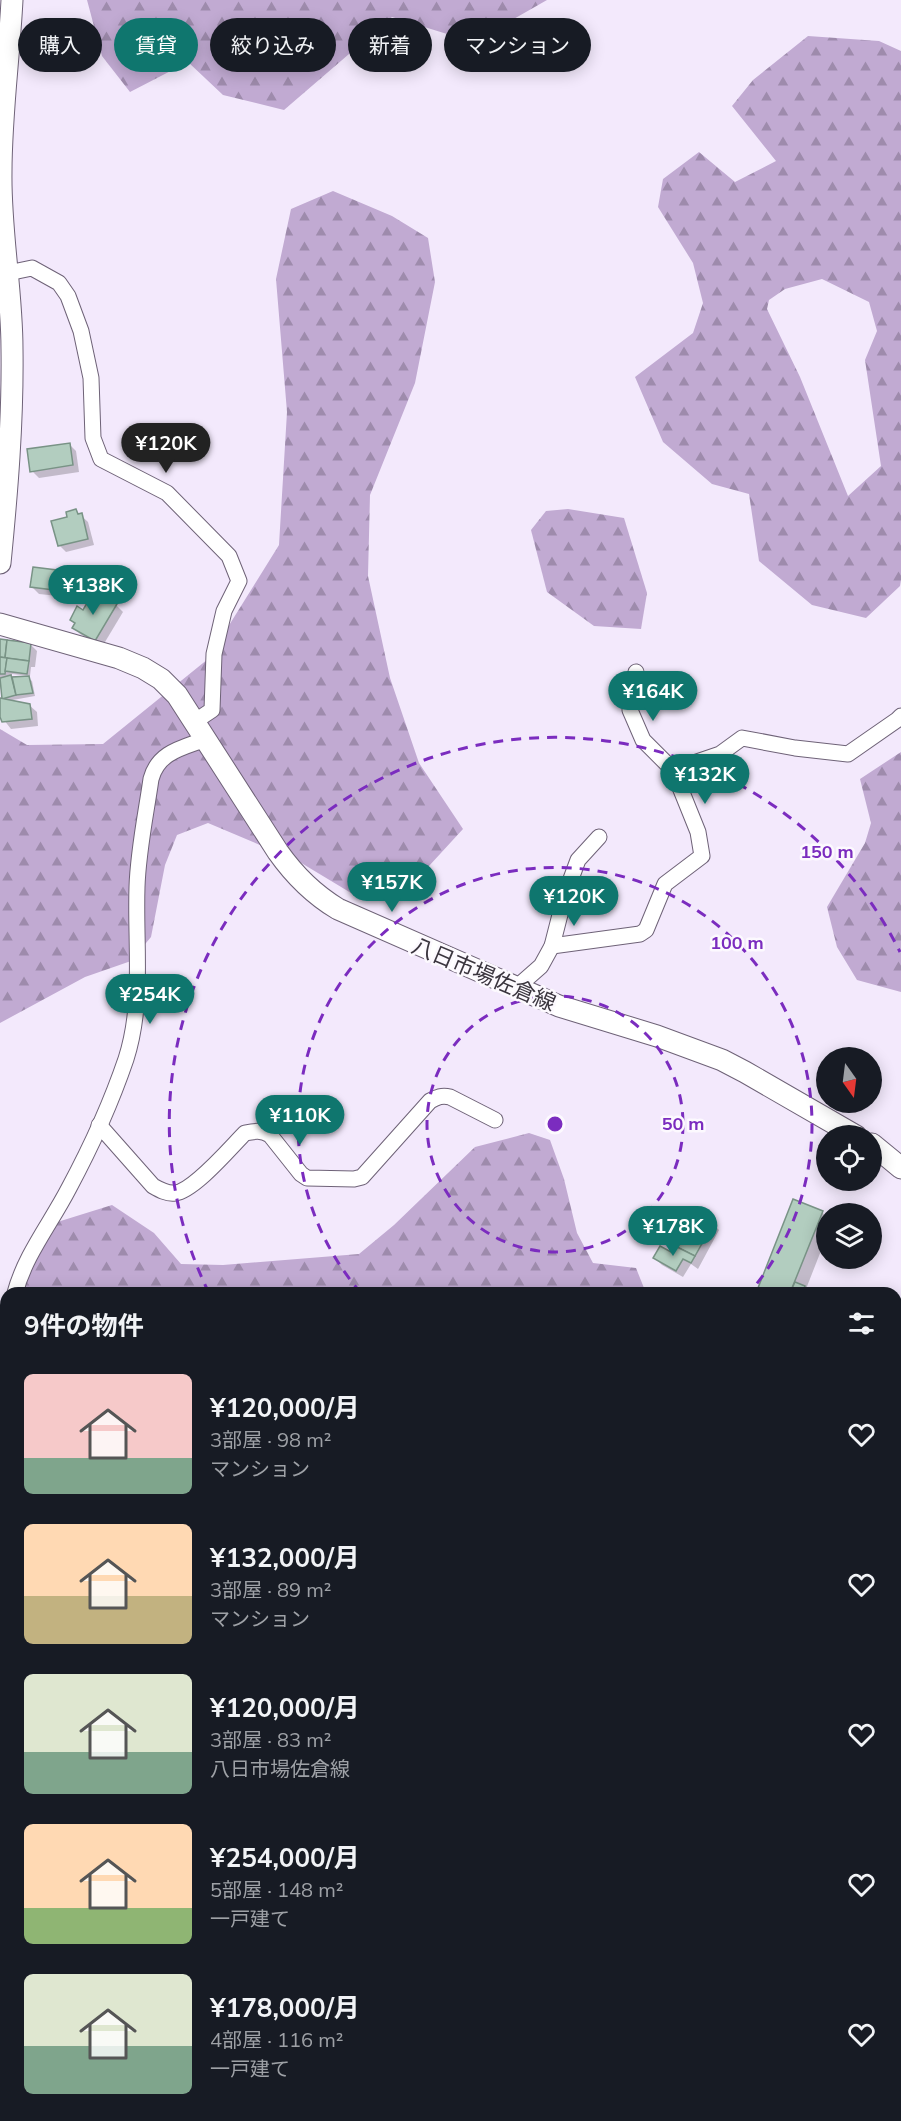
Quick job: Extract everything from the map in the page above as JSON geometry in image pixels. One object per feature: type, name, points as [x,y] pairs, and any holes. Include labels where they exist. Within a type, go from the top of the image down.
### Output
[{"type":"main road","points":[[0,563],[10,453],[12,349],[8,273],[2,224],[1,173],[2,122],[12,0]]},
{"type":"main road","name":"八日市場佐倉線","points":[[0,624],[119,658],[161,679],[177,695],[278,852],[308,888],[322,900],[354,918],[559,1006],[657,1036],[722,1060],[837,1125]]},
{"type":"main road","points":[[882,1152],[901,1168]]},
{"type":"street","points":[[8,273],[32,268],[58,283],[68,296],[81,331],[91,378],[93,438],[101,459],[167,493],[229,556],[239,581],[224,611],[214,654],[212,710],[200,731],[162,758],[154,767],[151,779],[136,886],[138,987],[133,1028],[126,1058],[69,1190],[45,1227],[17,1287]]},
{"type":"street","points":[[552,946],[640,933],[646,930],[665,884],[702,856],[698,832],[673,770],[643,740],[630,710],[636,672]]},
{"type":"street","points":[[673,770],[720,754],[742,738],[795,748],[848,754],[901,716]]},
{"type":"street","points":[[516,988],[541,966],[552,946],[578,860],[598,837]]},
{"type":"street","points":[[99,1125],[153,1186],[162,1192],[174,1193],[192,1186],[245,1133],[263,1131],[270,1135],[301,1174],[307,1178],[354,1179],[362,1177],[430,1101],[437,1097],[450,1096],[495,1120]]},
{"type":"green space","points":[[87,0],[547,0],[515,18],[444,18],[444,33],[432,29],[432,18],[348,18],[348,55],[336,65],[336,18],[210,18],[210,72],[328,72],[284,110],[223,95],[198,71],[198,18],[114,18],[114,71],[102,56],[102,18],[92,18]]},
{"type":"green space","points":[[808,36],[879,41],[901,51],[901,580],[900,586],[866,618],[812,605],[759,561],[749,494],[712,484],[663,442],[635,377],[693,333],[703,303],[693,263],[658,207],[663,179],[699,152],[735,182],[776,161],[732,106],[753,80]],"holes":[[[822,279],[869,302],[877,331],[865,360],[881,466],[848,496],[800,377],[767,309],[769,300],[785,289]]]},
{"type":"green space","points":[[114,72],[169,72],[130,92]]},
{"type":"green space","points":[[333,191],[392,216],[428,238],[435,282],[415,383],[370,495],[368,576],[390,678],[419,763],[463,829],[406,891],[361,899],[298,861],[208,823],[177,835],[165,865],[151,937],[131,961],[85,977],[0,1023],[0,729],[27,745],[103,744],[208,659],[279,545],[287,412],[276,279],[291,209]]},
{"type":"green space","points":[[568,509],[624,518],[647,593],[641,629],[594,626],[547,592],[531,530],[546,511]]},
{"type":"green space","points":[[901,752],[901,992],[857,980],[837,947],[827,907],[865,843],[871,823],[860,779]]},
{"type":"green space","points":[[529,1133],[550,1140],[564,1179],[577,1233],[593,1263],[636,1268],[644,1287],[23,1287],[51,1224],[112,1205],[154,1233],[181,1264],[223,1265],[359,1254],[394,1225],[475,1147]]},
{"type":"building","points":[[70,443],[73,465],[30,472],[27,449]]},
{"type":"building","points":[[76,509],[78,514],[82,513],[88,539],[58,546],[51,521],[67,517],[66,512]]},
{"type":"building","points":[[33,567],[73,572],[70,592],[30,587]]},
{"type":"building","points":[[94,591],[117,604],[95,641],[72,628],[75,623],[70,620],[77,606],[83,610]]},
{"type":"building","points":[[0,639],[7,640],[5,658],[0,657]]},
{"type":"building","points":[[7,640],[31,643],[29,661],[5,658]]},
{"type":"building","points":[[0,657],[7,658],[5,674],[0,674]]},
{"type":"building","points":[[7,658],[29,661],[27,674],[5,671]]},
{"type":"building","points":[[11,675],[16,695],[2,699],[0,678]]},
{"type":"building","points":[[29,676],[33,693],[16,695],[12,677]]},
{"type":"building","points":[[0,698],[30,704],[32,719],[2,722]]},
{"type":"building","points":[[793,1199],[816,1208],[816,1228],[792,1287],[758,1287]]},
{"type":"building","points":[[703,1216],[714,1222],[695,1256],[675,1246],[691,1217],[700,1221]]},
{"type":"building","points":[[660,1246],[671,1252],[675,1246],[695,1256],[691,1263],[683,1259],[676,1271],[653,1258]]},
{"type":"building","points":[[795,1282],[805,1286],[805,1287],[793,1287]]}]
